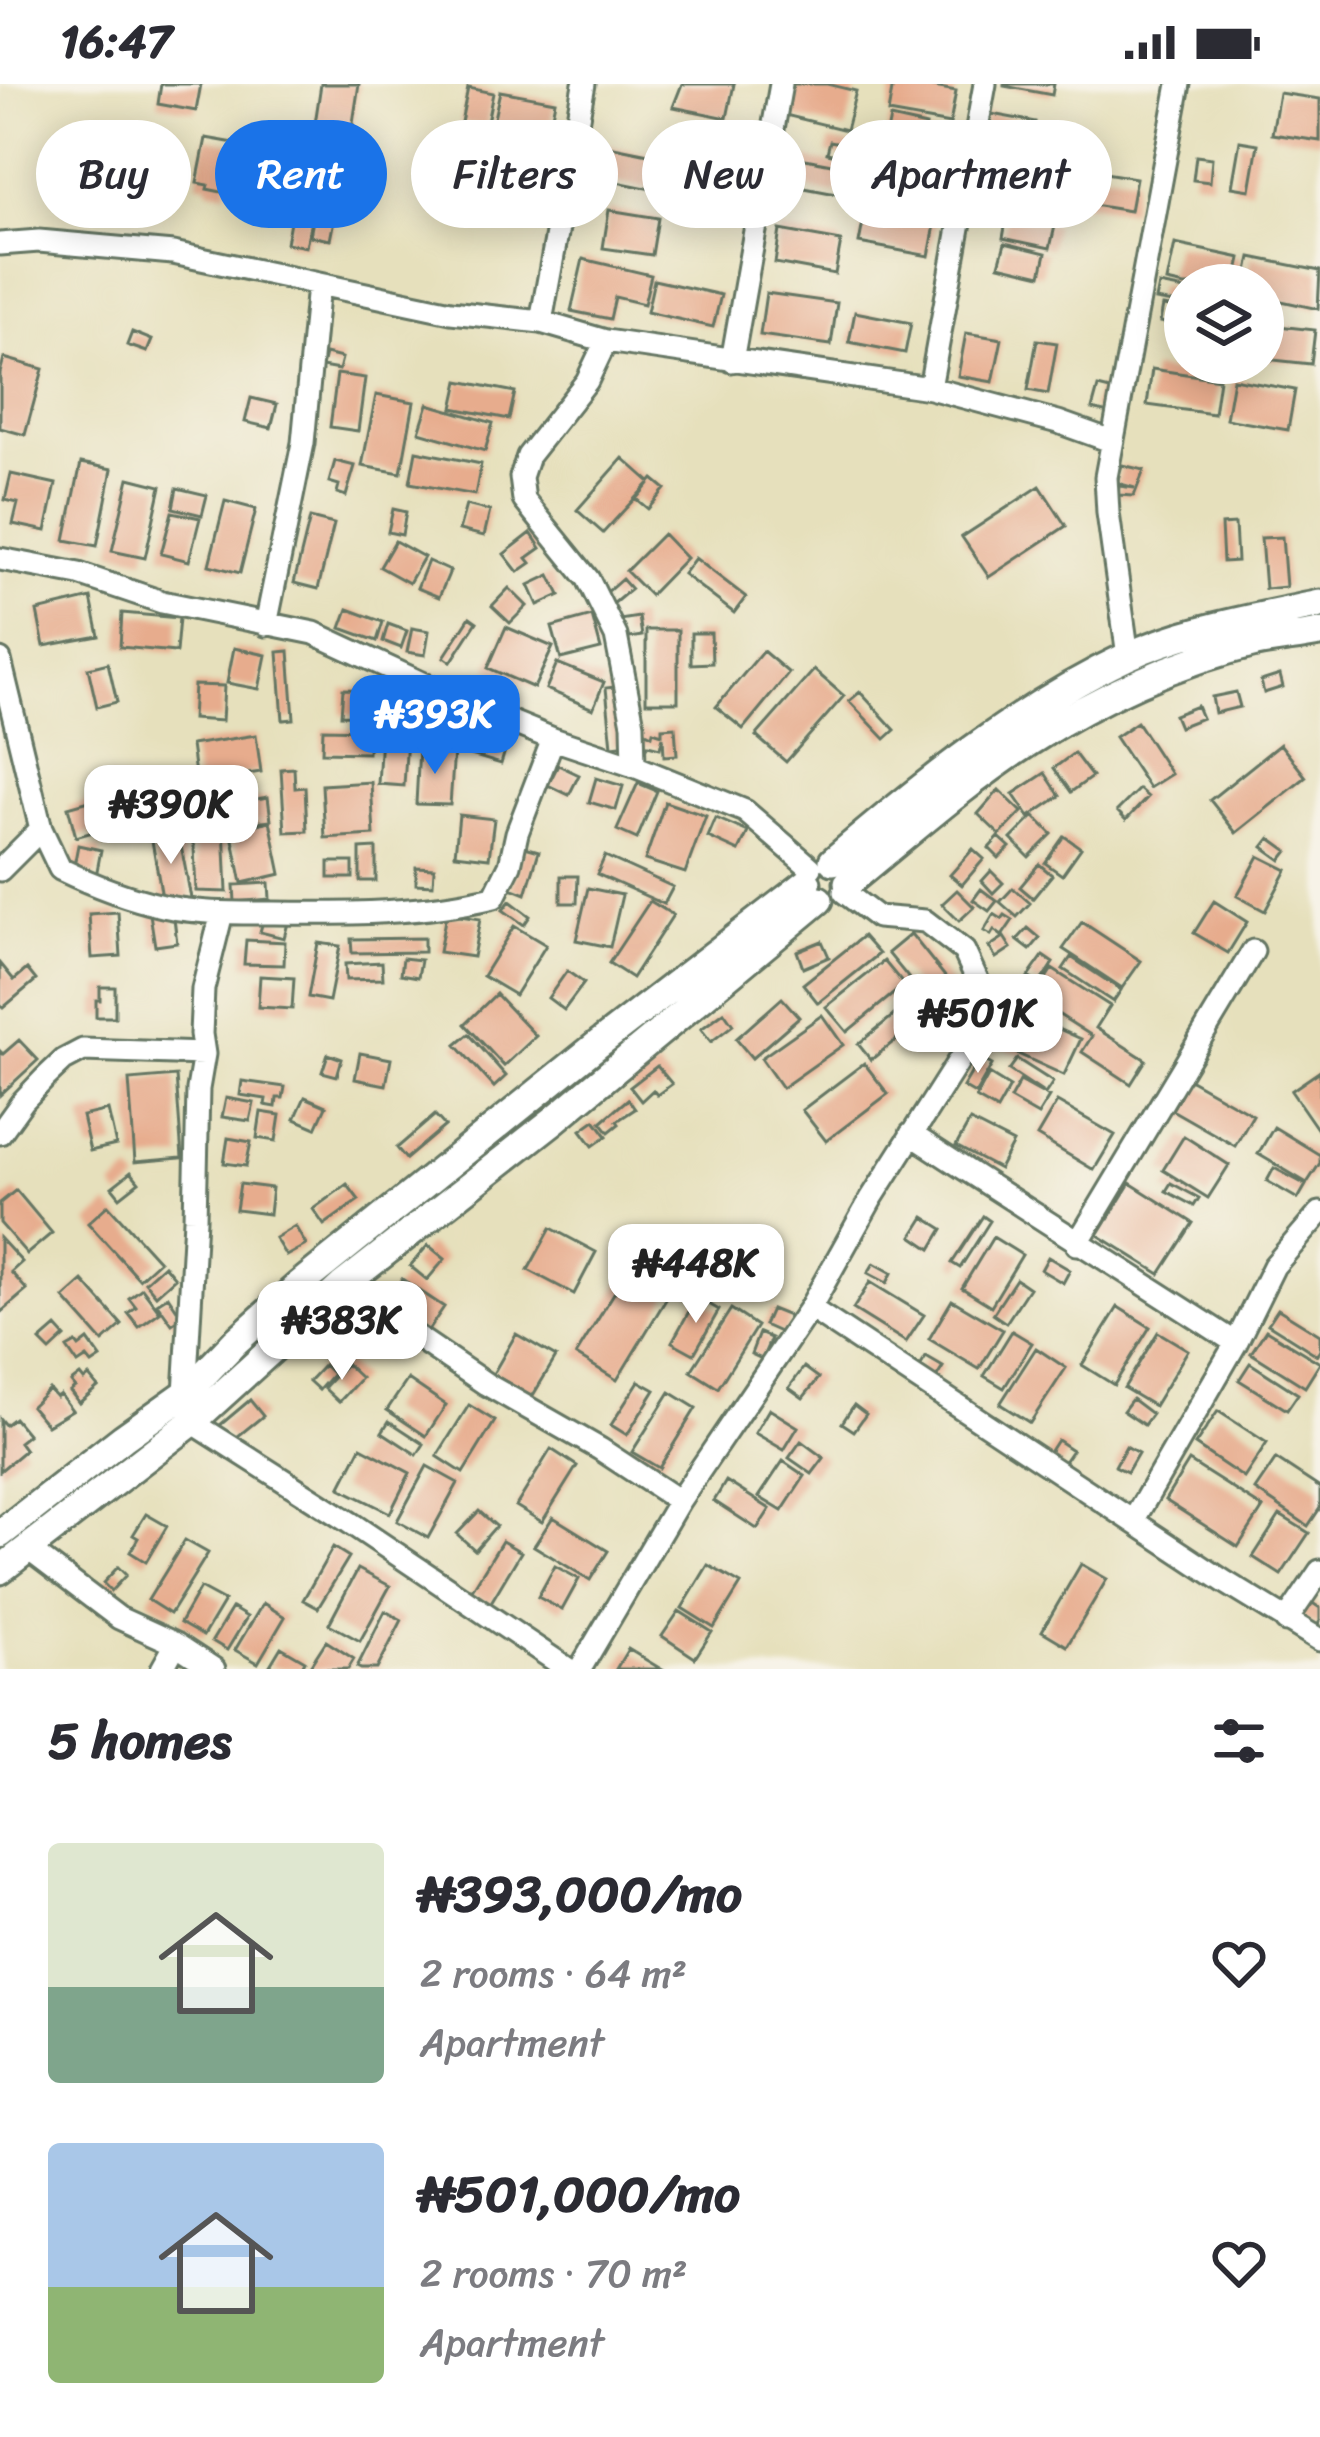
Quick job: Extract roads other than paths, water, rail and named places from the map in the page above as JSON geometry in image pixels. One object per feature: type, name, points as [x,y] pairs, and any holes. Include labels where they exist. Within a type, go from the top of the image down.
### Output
[{"type":"main road","points":[[0,1570],[192,1422],[342,1286],[554,1120],[827,881],[911,794],[991,736],[1128,656],[1216,627],[1320,604]]},
{"type":"main road","points":[[0,1534],[184,1394],[235,1342],[370,1226],[827,881],[1025,744],[1115,694],[1217,654],[1320,633]]},
{"type":"street","points":[[541,322],[582,84]]},
{"type":"street","points":[[732,361],[781,84]]},
{"type":"street","points":[[930,388],[985,84]]},
{"type":"street","points":[[1128,656],[1106,477],[1179,84]]},
{"type":"street","points":[[0,244],[39,241],[173,253],[451,312],[541,322],[606,341],[930,388],[1111,441]]},
{"type":"street","points":[[266,625],[303,443],[318,285]]},
{"type":"street","points":[[606,341],[587,381],[529,456],[521,477],[524,500],[588,579],[616,636],[633,724],[634,766]]},
{"type":"street","points":[[0,559],[79,574],[162,602],[314,633],[467,704],[745,811],[877,917],[925,921],[964,951],[980,986],[979,1016],[963,1054],[871,1198],[811,1308],[680,1501],[580,1669]]},
{"type":"street","points":[[0,660],[41,829],[60,869],[130,898],[170,908],[353,914],[494,897],[554,739]]},
{"type":"street","points":[[0,870],[41,829]]},
{"type":"street","points":[[184,1394],[198,1089],[204,1054],[203,989],[222,913]]},
{"type":"street","points":[[1077,1244],[1252,951]]},
{"type":"street","points":[[0,1133],[45,1078],[83,1050],[204,1054]]},
{"type":"street","points":[[911,1134],[1236,1343]]},
{"type":"street","points":[[1133,1521],[1236,1343],[1274,1266],[1320,1213]]},
{"type":"street","points":[[342,1286],[486,1384],[680,1501]]},
{"type":"street","points":[[811,1308],[1320,1640]]},
{"type":"street","points":[[192,1422],[568,1669]]},
{"type":"street","points":[[28,1550],[119,1618],[214,1669]]},
{"type":"street","points":[[1286,1621],[1320,1571]]},
{"type":"street","points":[[163,1669],[176,1645]]}]
